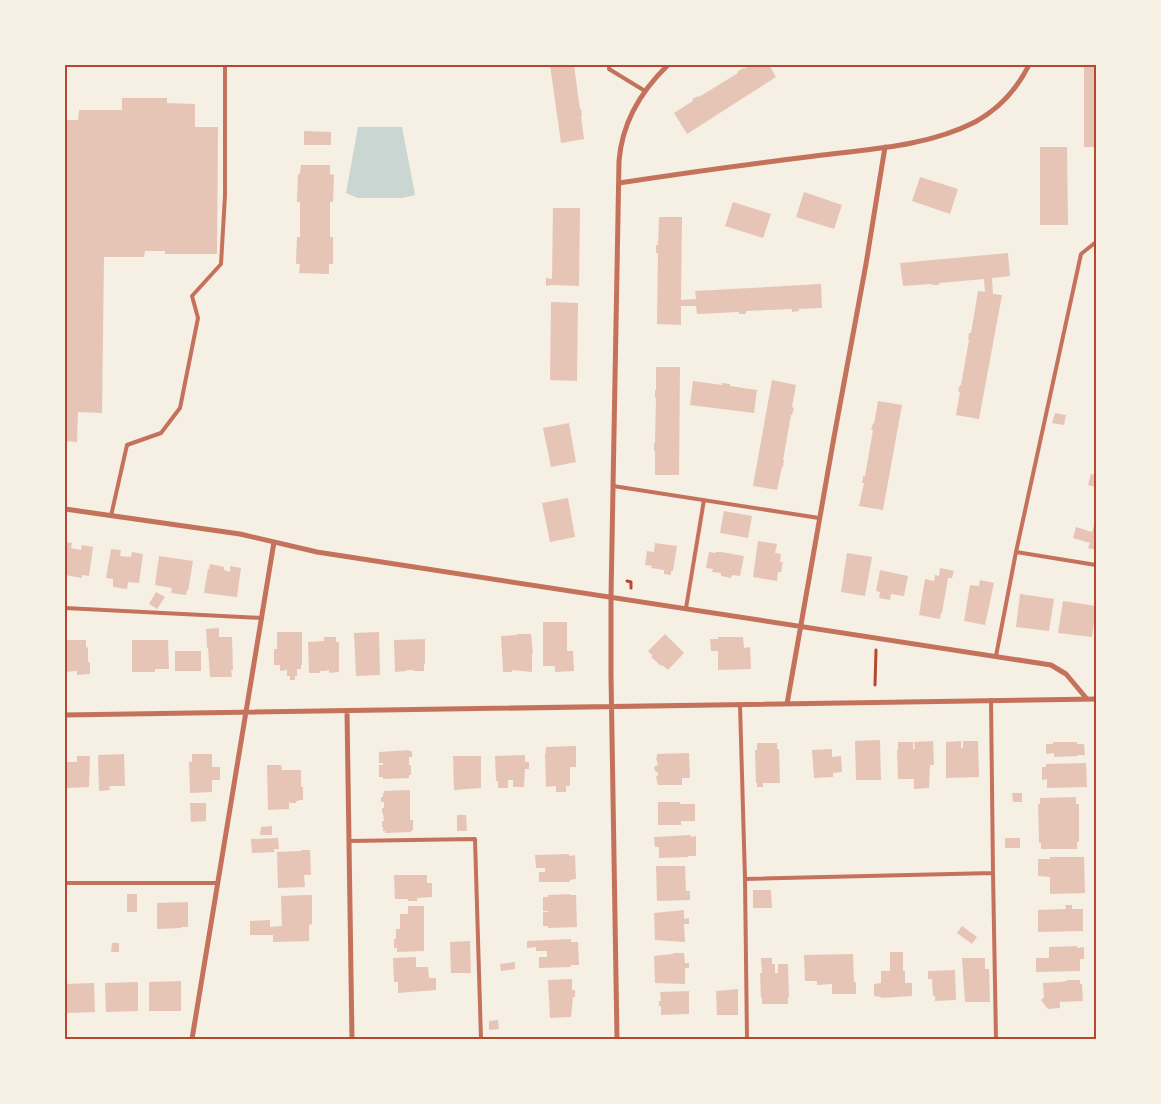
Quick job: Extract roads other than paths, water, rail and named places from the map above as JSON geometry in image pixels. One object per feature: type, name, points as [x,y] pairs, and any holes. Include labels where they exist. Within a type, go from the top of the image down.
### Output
[{"type":"street","points":[[617,1039],[612,597],[620,152],[623,135],[645,90],[668,65]]},
{"type":"street","points":[[619,182],[909,144],[932,138],[977,120],[993,110],[1020,82],[1030,65]]},
{"type":"street","points":[[787,704],[866,264],[884,147]]},
{"type":"street","points":[[65,509],[240,534],[316,552],[1051,665],[1066,674],[1087,699]]},
{"type":"street","points":[[192,1039],[274,542]]},
{"type":"street","points":[[65,715],[1096,699]]},
{"type":"street","points":[[347,711],[352,1039]]},
{"type":"lane","points":[[111,516],[127,445],[161,433],[180,408],[198,318],[192,296],[221,264],[225,195],[225,65]]},
{"type":"lane","points":[[609,65],[609,69],[645,90]]},
{"type":"lane","points":[[996,656],[1016,552],[1081,254],[1096,242]]},
{"type":"lane","points":[[613,486],[819,518]]},
{"type":"lane","points":[[686,608],[704,500]]},
{"type":"lane","points":[[1016,552],[1096,565]]},
{"type":"lane","points":[[65,608],[262,618]]},
{"type":"lane","points":[[991,700],[996,1039]]},
{"type":"lane","points":[[740,704],[748,1039]]},
{"type":"lane","points":[[349,841],[475,839],[481,1039]]},
{"type":"lane","points":[[744,879],[993,873]]},
{"type":"lane","points":[[65,883],[218,883]]}]
